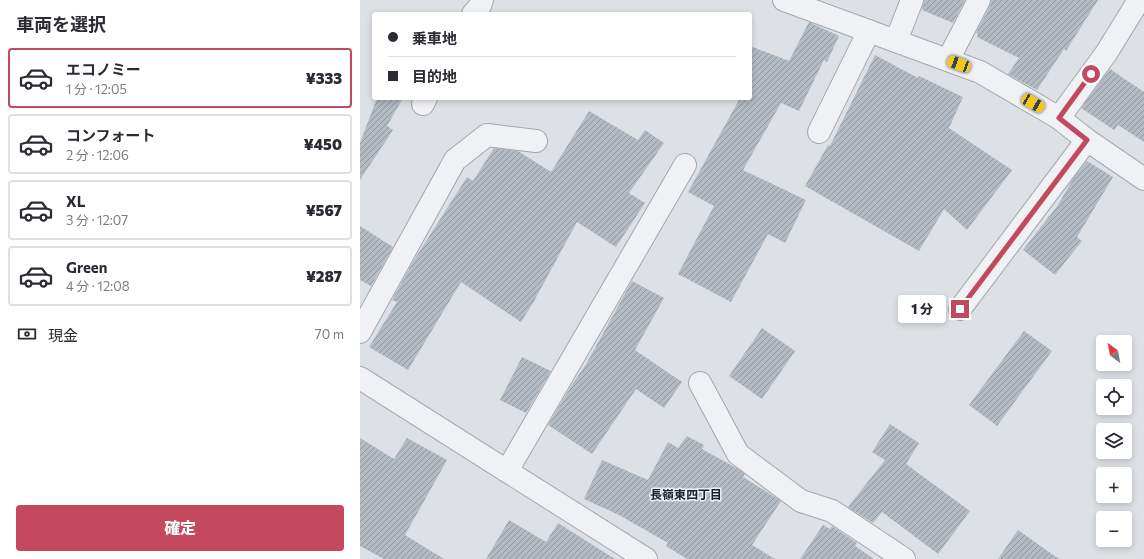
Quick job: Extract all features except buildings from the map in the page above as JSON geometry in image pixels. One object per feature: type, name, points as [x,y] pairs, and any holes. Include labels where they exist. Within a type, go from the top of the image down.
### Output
[{"type":"street","points":[[475,12],[480,6],[482,0]]},
{"type":"street","points":[[784,0],[980,72],[1059,118],[1087,140],[1144,179]]},
{"type":"street","points":[[896,41],[912,0]]},
{"type":"street","points":[[948,60],[978,0]]},
{"type":"street","points":[[1059,118],[1107,52],[1139,0]]},
{"type":"street","points":[[818,132],[869,31]]},
{"type":"street","points":[[360,332],[455,160],[487,135],[536,141]]},
{"type":"street","points":[[960,309],[1087,140]]},
{"type":"street","points":[[507,471],[685,165]]},
{"type":"street","points":[[360,378],[646,559]]},
{"type":"street","points":[[700,383],[738,454],[801,501],[832,511],[904,559]]},
{"type":"district","name":"長嶺東四丁目","points":[[686,494]]},
{"type":"route","points":[[960,309],[1087,140],[1059,118],[1091,74]]}]
